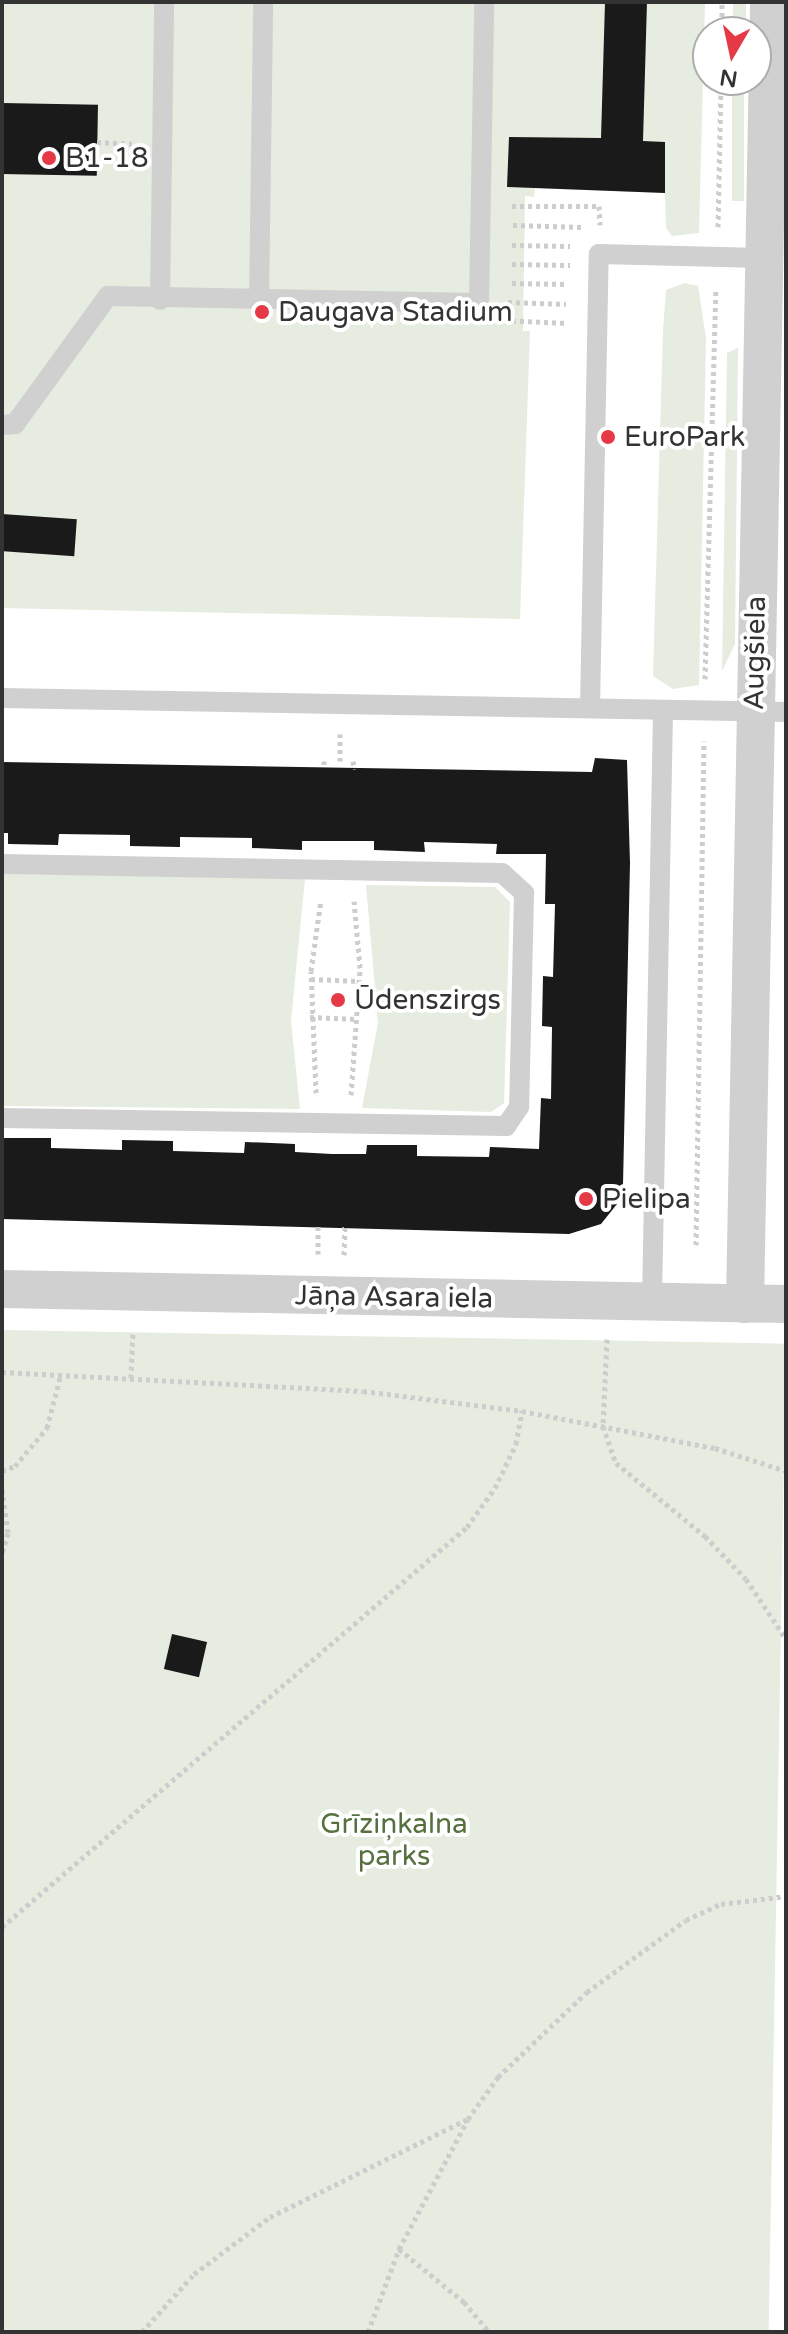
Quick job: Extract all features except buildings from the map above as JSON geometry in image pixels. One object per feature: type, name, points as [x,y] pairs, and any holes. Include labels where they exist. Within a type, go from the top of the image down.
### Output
[{"type":"street","name":"Augšiela","points":[[745,1304],[770,712],[774,259],[769,2]]},
{"type":"street","name":"Jāņa Asara iela","points":[[2,1289],[786,1304]]},
{"type":"lane","points":[[160,300],[164,2]]},
{"type":"lane","points":[[259,301],[263,2]]},
{"type":"lane","points":[[2,425],[15,424],[108,296],[259,301],[479,260],[484,2]]},
{"type":"lane","points":[[590,708],[599,280],[717,257],[774,259]]},
{"type":"lane","points":[[2,698],[770,712]]},
{"type":"lane","points":[[652,1301],[663,710]]},
{"type":"lane","points":[[2,864],[502,873],[521,886],[519,1107],[506,1126],[2,1118]]},
{"type":"path","points":[[696,1245],[704,710],[721,96]]},
{"type":"path","points":[[479,260],[599,206],[599,280]]},
{"type":"path","points":[[479,260],[600,227]]},
{"type":"path","points":[[479,260],[599,280]]},
{"type":"path","points":[[479,260],[599,280]]},
{"type":"path","points":[[479,260],[599,280]]},
{"type":"path","points":[[479,260],[479,319],[599,280]]},
{"type":"path","points":[[479,260],[599,280]]},
{"type":"path","points":[[318,1125],[310,1017],[323,870]]},
{"type":"path","points":[[347,1125],[358,1019],[354,871]]},
{"type":"path","points":[[311,979],[359,981]]},
{"type":"path","points":[[310,1017],[358,1019]]},
{"type":"path","points":[[318,1226],[318,1267]]},
{"type":"path","points":[[344,1268],[345,1226]]},
{"type":"path","points":[[608,1330],[603,1426],[616,1463],[705,1536],[746,1579],[786,1639]]},
{"type":"path","points":[[2,1372],[363,1391],[522,1411],[715,1448],[786,1471]]},
{"type":"path","points":[[2,1471],[15,1466],[47,1428],[61,1374]]},
{"type":"path","points":[[2,1927],[467,1527],[495,1488],[516,1444],[522,1411]]},
{"type":"path","points":[[2,1489],[8,1533],[2,1554]]},
{"type":"path","points":[[368,2332],[399,2249],[468,2119],[498,2077],[587,1992],[686,1920],[721,1904],[786,1896]]},
{"type":"path","points":[[142,2332],[194,2274],[270,2217],[468,2119]]},
{"type":"path","points":[[399,2249],[464,2302],[489,2332]]},
{"type":"green space","name":"Daugava Stadium","points":[[2,2],[705,2],[705,16],[692,16],[692,96],[703,96],[699,233],[672,236],[666,228],[665,193],[535,188],[534,197],[525,196],[523,331],[530,331],[520,619],[2,608]]},
{"type":"green space","points":[[733,2],[746,2],[746,16],[733,16]]},
{"type":"green space","points":[[732,96],[744,96],[744,201],[732,201]]},
{"type":"green space","points":[[685,283],[698,286],[706,338],[699,685],[673,689],[653,676],[663,330],[666,290]]},
{"type":"green space","points":[[738,348],[735,644],[722,671],[727,353]]},
{"type":"green space","points":[[2,874],[305,878],[291,1021],[300,1109],[2,1106]]},
{"type":"green space","points":[[366,885],[495,887],[510,902],[504,1103],[491,1112],[362,1108],[378,1023]]},
{"type":"green space","name":"Grīziņkalna parks","points":[[2,1330],[786,1344],[769,2332],[2,2332]]},
{"type":"place","name":"B1-18","points":[[49,158]]},
{"type":"place","name":"Daugava Stadium","points":[[262,312]]},
{"type":"place","name":"EuroPark","points":[[608,437]]},
{"type":"place","name":"Ūdenszirgs","points":[[338,1000]]},
{"type":"place","name":"Pielipa","points":[[586,1199]]}]
